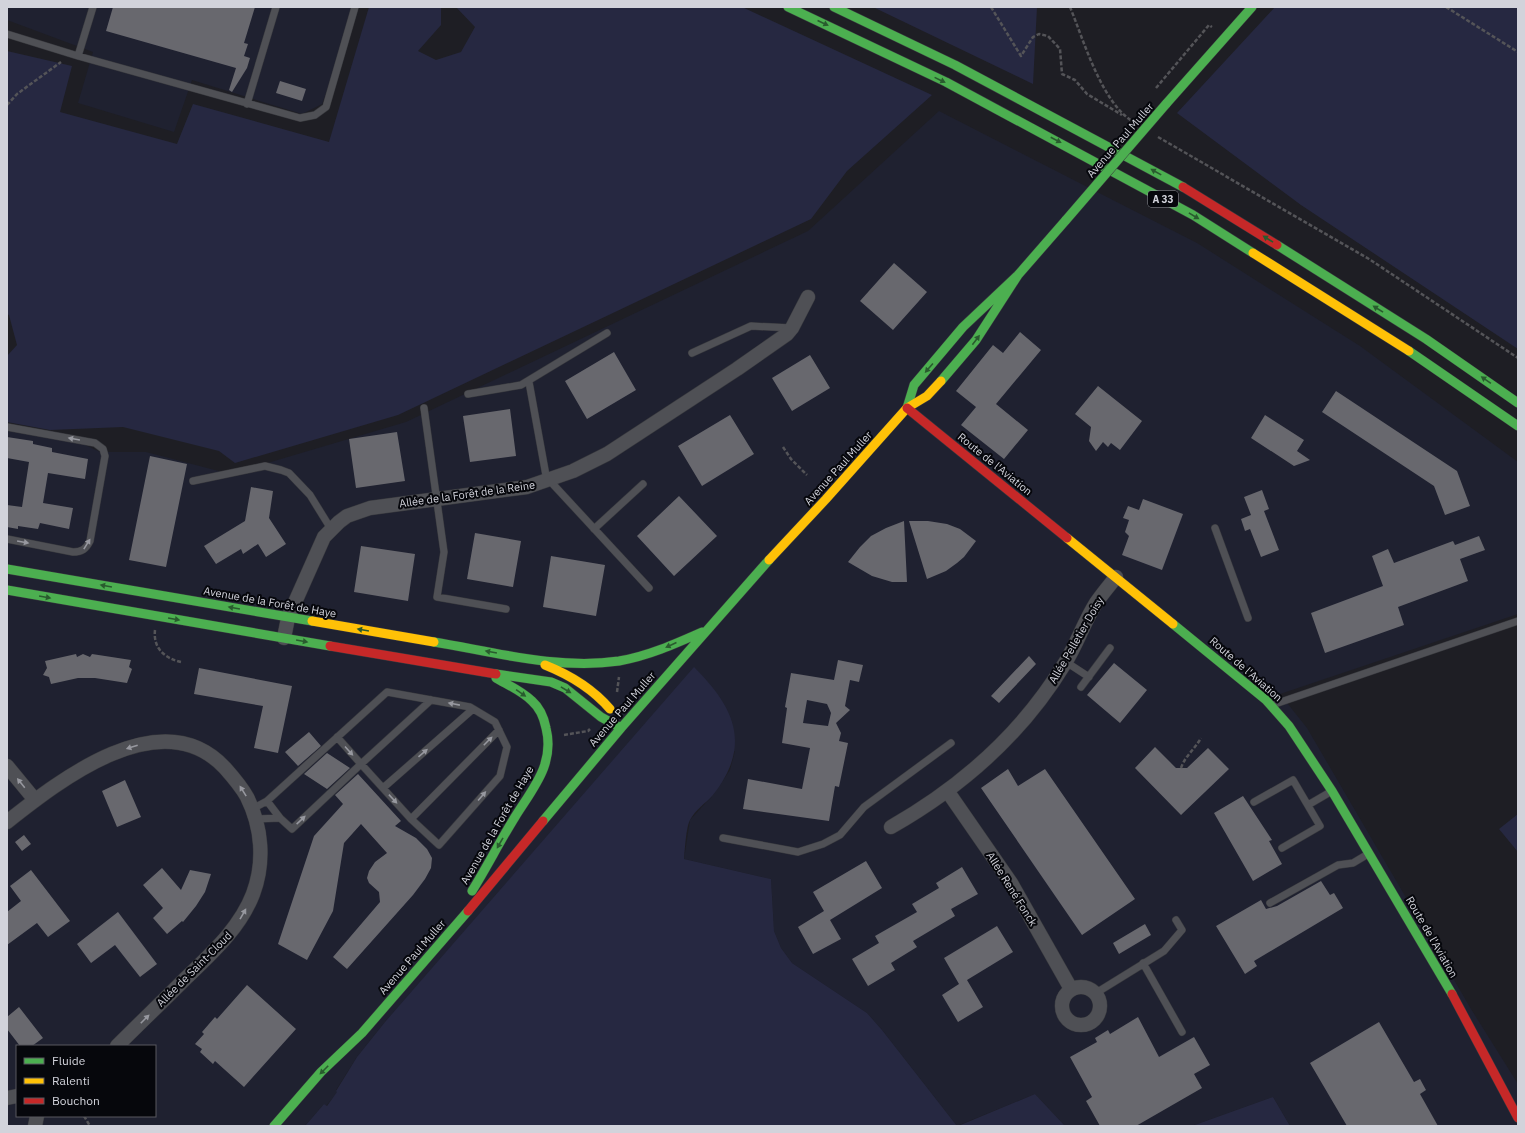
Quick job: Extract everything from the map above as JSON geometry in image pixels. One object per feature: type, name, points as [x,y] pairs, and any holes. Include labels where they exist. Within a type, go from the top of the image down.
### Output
[{"type":"main road","name":"A 33","points":[[788,7],[946,82],[1193,215],[1417,356],[1518,426]]},
{"type":"main road","name":"A 33","points":[[834,7],[962,68],[1203,198],[1426,339],[1518,402]]},
{"type":"main road","name":"Avenue Paul Muller","points":[[907,408],[914,385],[963,327],[1018,275],[1252,7]]},
{"type":"main road","name":"Avenue Paul Muller","points":[[1241,21],[1257,7]]},
{"type":"main road","name":"Avenue Paul Muller","points":[[332,1074],[362,1033],[445,938],[621,728],[907,408],[927,396],[976,340],[1018,275]]},
{"type":"main road","name":"Route de l'Aviation","points":[[907,408],[1234,673],[1270,705],[1296,735],[1332,791],[1464,1015],[1518,1118]]},
{"type":"main road","name":"Avenue de la Forêt de Haye","points":[[7,569],[529,658],[590,664],[621,661],[658,651],[707,630]]},
{"type":"main road","name":"Avenue de la Forêt de Haye","points":[[7,590],[488,673],[551,682],[564,688],[601,717],[621,728]]},
{"type":"main road","name":"Avenue de la Forêt de Haye","points":[[529,658],[571,676],[585,686],[610,707],[621,728]]},
{"type":"main road","name":"Avenue de la Forêt de Haye","points":[[445,938],[516,816],[539,781],[546,762],[548,748],[546,728],[536,705],[521,693],[488,673]]},
{"type":"main road","name":"Avenue Paul Muller","points":[[274,1126],[321,1072],[362,1033]]},
{"type":"street","name":"Allée de la Forêt de la Reine","points":[[284,638],[288,618],[324,537],[331,529],[348,516],[370,508],[527,487],[573,472],[607,454],[738,369],[787,334],[792,328],[808,297]]},
{"type":"street","name":"Allée Pelletier Doisy","points":[[891,827],[948,792],[972,773],[1012,734],[1042,698],[1066,662],[1095,604],[1116,577]]},
{"type":"street","name":"Allée de Saint-Cloud","points":[[7,822],[35,800],[78,770],[112,754],[144,743],[167,742],[192,745],[219,761],[244,791],[254,814],[260,842],[261,861],[253,893],[244,912],[225,940],[118,1045]]},
{"type":"street","points":[[7,766],[35,800]]},
{"type":"street","name":"Allée René Fonck","points":[[948,792],[1011,884],[1071,989]]},
{"type":"street","points":[[1080,986],[1088,988],[1096,993],[1100,1000],[1100,1009],[1096,1017],[1090,1023],[1082,1025],[1073,1023],[1067,1019],[1063,1013],[1061,1005],[1063,998],[1071,989],[1080,986]]},
{"type":"lane","points":[[75,55],[93,7]]},
{"type":"lane","points":[[247,104],[276,7]]},
{"type":"lane","points":[[7,34],[75,55],[300,118],[315,115],[326,107],[355,7]]},
{"type":"lane","points":[[692,353],[751,326],[792,328]]},
{"type":"lane","points":[[468,394],[521,385],[529,382],[607,333]]},
{"type":"lane","points":[[529,382],[549,481],[649,588]]},
{"type":"lane","points":[[424,408],[444,552],[437,597],[506,609]]},
{"type":"lane","points":[[7,427],[95,442],[103,449],[105,456],[90,541],[84,550],[80,552],[73,552],[7,539]]},
{"type":"lane","points":[[193,481],[265,466],[282,470],[289,473],[310,495],[331,529]]},
{"type":"lane","points":[[594,529],[643,484]]},
{"type":"lane","points":[[1215,528],[1248,618]]},
{"type":"lane","points":[[1270,705],[1518,621]]},
{"type":"lane","points":[[1081,687],[1110,648]]},
{"type":"lane","points":[[1066,662],[1089,677]]},
{"type":"lane","points":[[254,814],[267,801],[337,737],[387,692],[473,709],[495,722],[507,747],[500,776],[439,845],[411,819],[337,737]]},
{"type":"lane","points":[[267,801],[280,818],[292,829],[431,700]]},
{"type":"lane","points":[[383,788],[473,709]]},
{"type":"lane","points":[[411,819],[499,730]]},
{"type":"lane","points":[[724,838],[798,852],[824,844],[840,835],[864,807],[951,742]]},
{"type":"lane","points":[[1254,802],[1294,780],[1320,826],[1282,848]]},
{"type":"lane","points":[[1308,805],[1332,791]]},
{"type":"lane","points":[[254,814],[280,818]]},
{"type":"lane","points":[[1270,903],[1338,865],[1354,864],[1369,853]]},
{"type":"lane","points":[[1096,993],[1164,951],[1182,930],[1176,920]]},
{"type":"lane","points":[[1143,964],[1182,1032]]},
{"type":"path","points":[[991,7],[1021,56],[1033,37],[1039,34],[1048,36],[1060,49],[1062,74],[1075,80],[1087,94],[1136,124]]},
{"type":"path","points":[[1070,7],[1103,87],[1116,107],[1126,117]]},
{"type":"path","points":[[1446,7],[1518,52]]},
{"type":"path","points":[[7,105],[17,94],[75,55]]},
{"type":"path","points":[[1155,136],[1369,259],[1518,358]]},
{"type":"path","points":[[783,447],[791,460],[807,475]]},
{"type":"path","points":[[159,616],[154,640],[168,657],[181,662]]},
{"type":"path","points":[[616,699],[620,673]]},
{"type":"path","points":[[560,735],[588,731],[592,727]]},
{"type":"path","points":[[1181,768],[1183,761],[1196,747],[1201,738]]},
{"type":"path","points":[[85,1117],[90,1126]]},
{"type":"shaded area","points":[[7,7],[358,7],[322,104],[302,114],[192,80],[174,132],[78,103],[93,52],[7,20]]},
{"type":"shaded area","points":[[369,7],[441,7],[441,25],[418,51],[436,60],[461,52],[475,27],[456,7],[742,7],[932,95],[847,171],[811,219],[398,415],[235,463],[219,451],[123,427],[50,430],[7,422],[7,356],[17,345],[9,315],[7,314],[7,51],[72,66],[60,112],[177,144],[193,104],[329,142]]},
{"type":"shaded area","points":[[873,7],[1037,7],[1033,84]]},
{"type":"shaded area","points":[[1275,7],[1518,7],[1518,349],[1301,205],[1177,113]]},
{"type":"shaded area","points":[[939,111],[1197,243],[1360,346],[1518,462],[1518,614],[1280,694],[1307,728],[1471,1009],[1518,1084],[1518,1126],[1290,1126],[1273,1097],[1192,1126],[1065,1126],[1035,1094],[957,1126],[867,1013],[792,963],[781,948],[774,931],[771,879],[684,859],[690,820],[713,795],[730,770],[735,751],[454,944],[385,1022],[357,1057],[336,1090],[338,1092],[326,1106],[324,1104],[305,1126],[7,1126],[7,429],[71,438],[100,452],[146,452],[230,474],[406,422],[808,231]]},
{"type":"shaded area","points":[[694,667],[720,697],[734,728],[735,743],[732,760],[725,777],[713,795],[692,816],[690,820],[684,859],[771,879],[774,931],[781,948],[792,963],[867,1013],[957,1126],[305,1126],[324,1104],[327,1106],[337,1092],[336,1091],[357,1057],[385,1022]]},
{"type":"shaded area","points":[[1518,814],[1518,852],[1499,829]]},
{"type":"shaded area","points":[[1035,1094],[1065,1126],[958,1126]]},
{"type":"shaded area","points":[[1273,1097],[1290,1126],[1192,1126]]},
{"type":"building","points":[[113,7],[255,7],[244,43],[248,44],[244,56],[250,58],[247,68],[232,92],[229,90],[236,68],[106,31]]},
{"type":"building","points":[[280,81],[306,89],[302,101],[276,93]]},
{"type":"building","points":[[894,263],[927,292],[893,330],[860,301]]},
{"type":"building","points":[[1020,332],[1041,350],[996,404],[1028,430],[1004,459],[961,425],[976,407],[956,391],[993,345],[1003,353]]},
{"type":"building","points":[[614,352],[636,390],[587,419],[565,381]]},
{"type":"building","points":[[810,355],[830,388],[792,411],[772,378]]},
{"type":"building","points":[[1098,386],[1142,421],[1120,450],[1111,443],[1108,447],[1103,442],[1096,451],[1089,441],[1091,427],[1075,414]]},
{"type":"building","points":[[1336,391],[1457,471],[1470,506],[1445,515],[1434,486],[1322,412]]},
{"type":"building","points":[[510,409],[516,456],[470,462],[463,416]]},
{"type":"building","points":[[730,415],[754,454],[702,486],[678,446]]},
{"type":"building","points":[[1265,415],[1304,440],[1297,451],[1310,460],[1294,466],[1251,438]]},
{"type":"building","points":[[397,432],[405,481],[356,488],[349,439]]},
{"type":"building","points":[[7,437],[33,441],[33,444],[52,448],[52,452],[88,459],[85,479],[48,473],[43,503],[73,508],[69,529],[40,523],[38,529],[18,526],[18,529],[7,527],[7,505],[22,507],[29,462],[7,458]]},
{"type":"building","points":[[150,456],[187,464],[166,567],[129,560]]},
{"type":"building","points":[[251,487],[273,491],[269,518],[286,544],[266,557],[258,544],[243,554],[241,549],[216,564],[204,546],[245,521]]},
{"type":"building","points":[[1262,490],[1269,509],[1264,511],[1279,550],[1261,557],[1250,529],[1245,531],[1241,519],[1251,515],[1244,497]]},
{"type":"building","points":[[679,496],[717,536],[674,576],[637,536]]},
{"type":"building","points":[[1143,499],[1183,514],[1162,570],[1122,555],[1129,536],[1125,532],[1129,520],[1123,518],[1128,506],[1139,510]]},
{"type":"building","points":[[904,521],[907,582],[892,582],[872,576],[848,562],[871,536]]},
{"type":"building","points":[[909,521],[928,521],[947,524],[960,529],[976,541],[964,557],[957,563],[946,571],[927,579]]},
{"type":"building","points":[[475,533],[521,541],[513,587],[467,579]]},
{"type":"building","points":[[1479,536],[1485,550],[1460,559],[1468,581],[1398,607],[1404,625],[1325,653],[1311,613],[1383,586],[1372,556],[1388,549],[1394,563],[1453,541],[1455,545]]},
{"type":"building","points":[[361,546],[415,554],[408,601],[354,592]]},
{"type":"building","points":[[551,556],[605,565],[596,616],[543,607]]},
{"type":"building","points":[[76,654],[77,657],[83,654],[90,657],[92,654],[131,660],[129,667],[132,669],[127,683],[95,678],[78,678],[51,684],[49,677],[43,675],[47,668],[45,661]]},
{"type":"building","points":[[1029,656],[1036,664],[999,703],[991,696]]},
{"type":"building","points":[[838,660],[863,665],[859,682],[850,680],[845,706],[850,710],[836,723],[841,733],[839,741],[848,743],[839,787],[835,786],[829,821],[743,809],[748,779],[802,789],[810,748],[782,743],[787,708],[785,707],[791,673],[834,680]],"holes":[[[807,700],[827,704],[831,713],[828,726],[803,723]]]},
{"type":"building","points":[[1114,663],[1147,690],[1120,723],[1087,695]]},
{"type":"building","points":[[199,668],[292,686],[278,753],[254,748],[263,706],[194,694]]},
{"type":"building","points":[[309,732],[321,746],[298,766],[285,752]]},
{"type":"building","points":[[1155,747],[1176,768],[1187,768],[1208,748],[1229,769],[1181,815],[1135,768]]},
{"type":"building","points":[[327,753],[350,768],[327,789],[304,774]]},
{"type":"building","points":[[1008,769],[1018,786],[1045,769],[1135,899],[1082,935],[981,788]]},
{"type":"building","points":[[358,774],[401,821],[395,826],[416,838],[427,849],[432,858],[431,868],[413,895],[347,969],[333,957],[380,902],[379,892],[369,883],[367,878],[369,871],[375,862],[387,853],[361,824],[344,843],[333,911],[307,960],[278,944],[314,836],[343,804],[335,795]]},
{"type":"building","points":[[125,780],[141,817],[117,827],[102,791]]},
{"type":"building","points":[[1243,796],[1272,840],[1269,841],[1282,864],[1253,881],[1214,813]]},
{"type":"building","points":[[24,835],[31,844],[22,851],[15,842]]},
{"type":"building","points":[[866,861],[882,888],[830,920],[841,939],[813,954],[798,927],[824,911],[813,892]]},
{"type":"building","points":[[962,867],[978,894],[951,909],[955,916],[913,941],[917,947],[891,963],[895,970],[868,986],[852,959],[879,943],[875,936],[917,912],[912,904],[939,888],[936,883]]},
{"type":"building","points":[[162,868],[181,890],[190,870],[211,874],[205,892],[196,906],[183,922],[182,921],[167,934],[153,918],[163,908],[143,885]]},
{"type":"building","points":[[31,870],[70,921],[48,937],[37,923],[7,945],[7,912],[21,901],[10,886]]},
{"type":"building","points":[[1321,881],[1330,895],[1334,893],[1343,908],[1254,961],[1257,966],[1245,974],[1216,926],[1261,900],[1266,909],[1277,906]]},
{"type":"building","points":[[118,912],[157,964],[140,977],[115,945],[91,963],[77,944]]},
{"type":"building","points":[[1145,924],[1151,935],[1119,954],[1113,943]]},
{"type":"building","points":[[997,926],[1013,952],[967,980],[983,1007],[958,1022],[942,995],[959,984],[944,958]]},
{"type":"building","points":[[247,985],[296,1029],[244,1087],[215,1061],[213,1064],[200,1052],[202,1049],[195,1044],[204,1034],[202,1032],[215,1017],[217,1019]]},
{"type":"building","points":[[19,1007],[43,1038],[33,1045],[19,1045],[7,1029],[7,1017]]},
{"type":"building","points":[[1138,1017],[1159,1057],[1194,1037],[1210,1065],[1194,1074],[1202,1088],[1136,1126],[1100,1126],[1086,1101],[1092,1097],[1070,1057],[1097,1042],[1095,1038],[1108,1030],[1110,1034]]},
{"type":"building","points":[[1379,1022],[1414,1082],[1420,1079],[1426,1090],[1420,1094],[1438,1126],[1347,1126],[1310,1063]]},
{"type":"traffic: fast","points":[[788,7],[946,82],[1193,215],[1253,253]]},
{"type":"traffic: fast","points":[[834,7],[955,65],[1183,187]]},
{"type":"traffic: fast","points":[[1166,104],[1252,7]]},
{"type":"traffic: fast","points":[[1066,220],[1166,104]]},
{"type":"traffic: fast","points":[[907,408],[914,385],[963,327],[1018,275],[1066,220]]},
{"type":"traffic: fast","points":[[1277,245],[1426,339],[1518,403]]},
{"type":"traffic: fast","points":[[941,381],[976,340],[1018,275]]},
{"type":"traffic: fast","points":[[1409,351],[1518,426]]},
{"type":"traffic: fast","points":[[543,821],[621,728],[769,560]]},
{"type":"traffic: fast","points":[[7,569],[312,621]]},
{"type":"traffic: fast","points":[[7,590],[330,646]]},
{"type":"traffic: fast","points":[[1173,624],[1266,700],[1289,726],[1332,791],[1452,994]]},
{"type":"traffic: fast","points":[[434,642],[549,662],[596,663],[619,661],[651,653],[702,632]]},
{"type":"traffic: fast","points":[[496,674],[551,682],[565,688],[601,717],[621,728]]},
{"type":"traffic: fast","points":[[472,891],[509,826],[541,775],[547,753],[548,741],[546,728],[543,717],[537,707],[524,694],[496,678]]},
{"type":"traffic: fast","points":[[274,1126],[321,1072],[362,1033],[468,911]]},
{"type":"traffic: slow","points":[[1253,253],[1409,351]]},
{"type":"traffic: slow","points":[[769,560],[907,408],[927,396],[941,381]]},
{"type":"traffic: slow","points":[[1067,538],[1173,624]]},
{"type":"traffic: slow","points":[[312,621],[434,642]]},
{"type":"traffic: slow","points":[[545,665],[563,673],[588,688],[610,709]]},
{"type":"traffic: jam","points":[[1183,187],[1277,245]]},
{"type":"traffic: jam","points":[[907,408],[1067,538]]},
{"type":"traffic: jam","points":[[330,646],[496,674]]},
{"type":"traffic: jam","points":[[468,911],[543,821]]},
{"type":"traffic: jam","points":[[1452,994],[1518,1118]]}]
